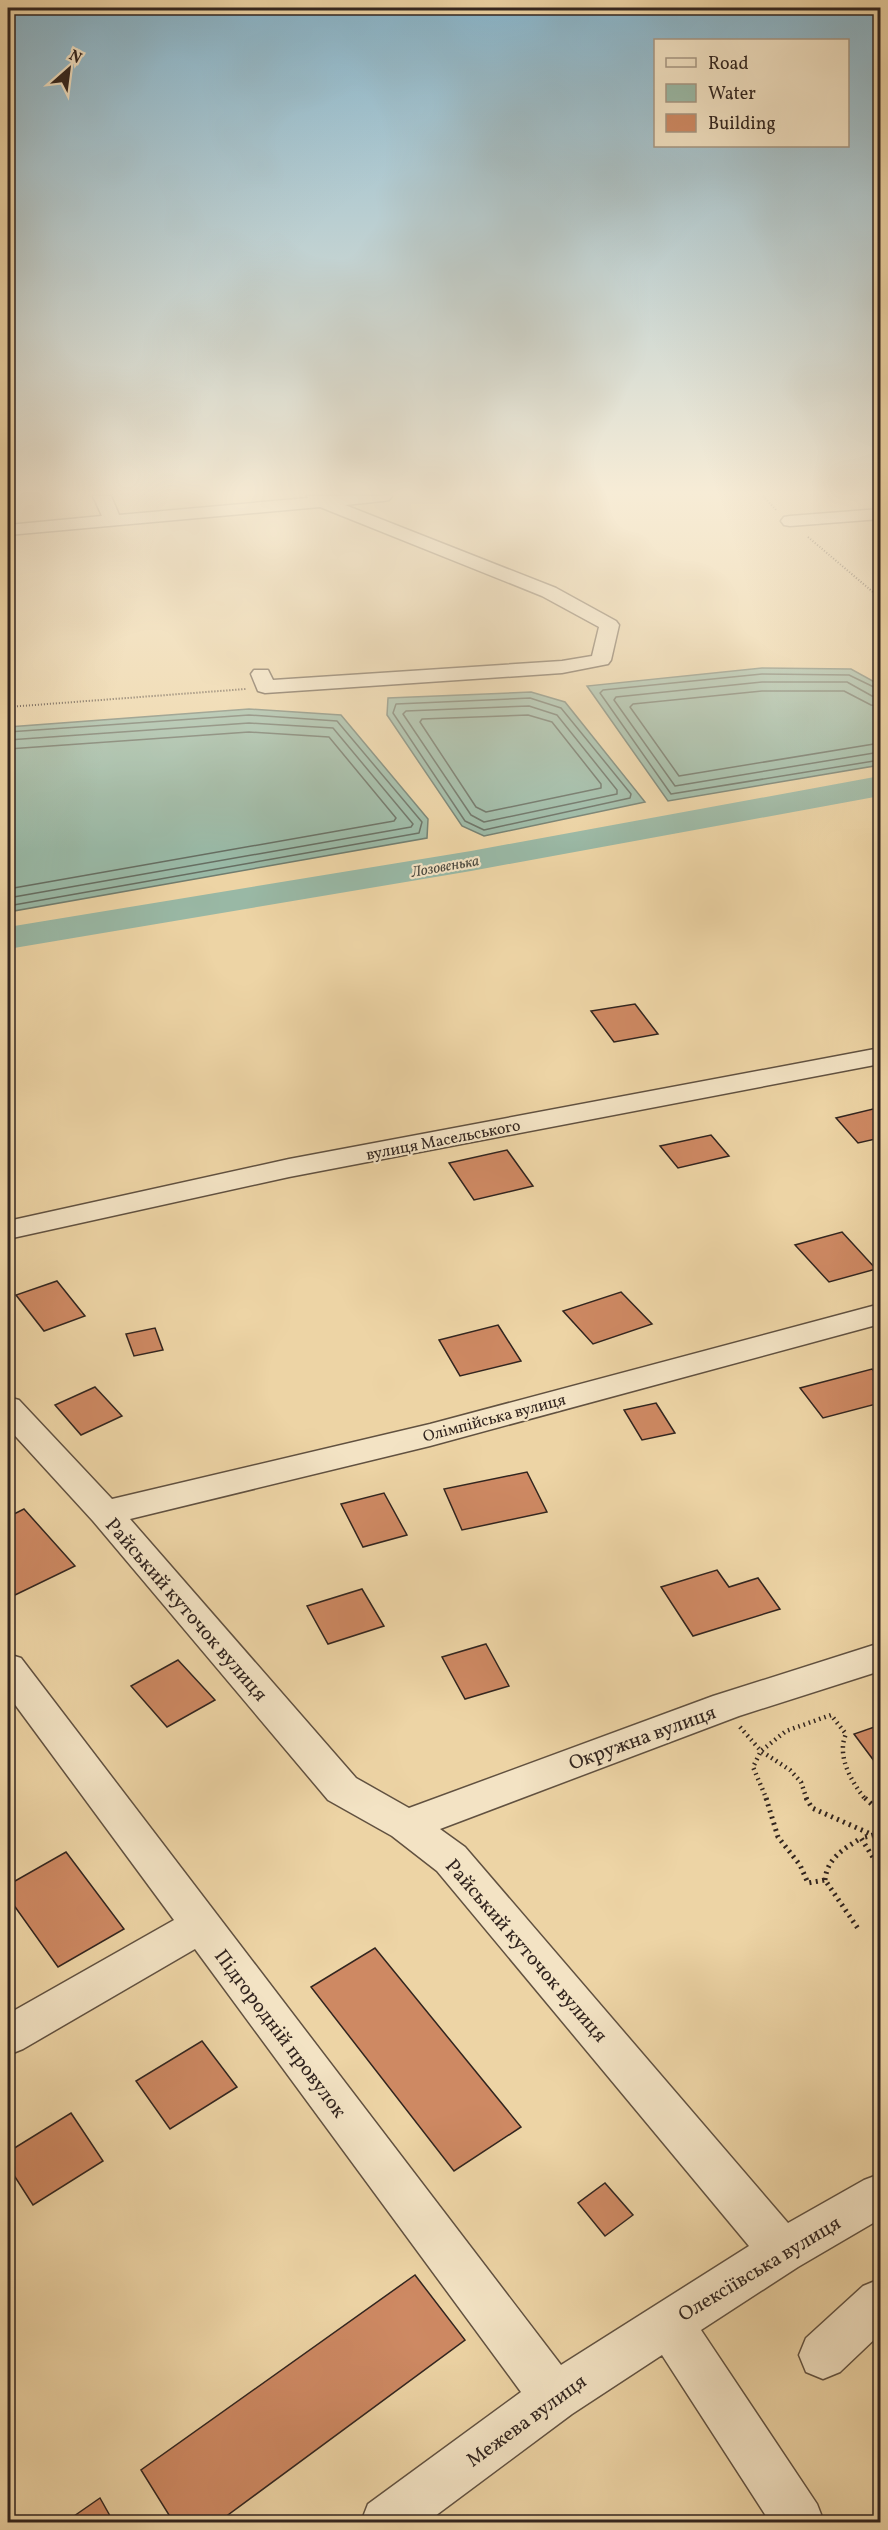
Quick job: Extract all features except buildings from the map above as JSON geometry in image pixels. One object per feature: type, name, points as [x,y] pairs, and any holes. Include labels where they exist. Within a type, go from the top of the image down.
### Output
[{"type":"street","points":[[263,681],[562,667],[601,660],[609,625],[589,614]]},
{"type":"street","name":"вулиця Масельського","points":[[8,1230],[289,1168],[880,1056]]},
{"type":"street","name":"Олімпійська вулиця","points":[[105,1513],[430,1435],[880,1314]]},
{"type":"street","name":"Райський куточок вулиця","points":[[8,1408],[105,1513],[342,1789],[406,1825],[451,1859],[782,2251]]},
{"type":"street","name":"Окружна вулиця","points":[[406,1825],[726,1706],[880,1656]]},
{"type":"street","name":"Підгородній провулок","points":[[8,1668],[555,2397]]},
{"type":"street","points":[[8,2036],[200,1926]]},
{"type":"street","name":"Олексіївська вулиця","points":[[669,2323],[782,2251],[880,2195]]},
{"type":"street","points":[[823,2355],[880,2302]]},
{"type":"street","points":[[669,2323],[799,2523]]},
{"type":"street","name":"Межева вулиця","points":[[386,2523],[555,2397],[669,2323]]},
{"type":"path","points":[[8,707],[263,681]]},
{"type":"path","points":[[726,1706],[761,1751],[790,1770],[801,1782],[803,1794],[812,1808],[873,1835],[880,1844]]},
{"type":"path","points":[[825,1880],[808,1883],[800,1865],[778,1837],[765,1794],[753,1767],[761,1751],[786,1731],[831,1714],[846,1734],[841,1744],[853,1783],[867,1802],[880,1812]]},
{"type":"path","points":[[859,1930],[825,1880],[825,1870],[834,1857],[861,1838],[873,1835],[880,1827]]},
{"type":"path","points":[[861,1838],[874,1859],[880,1864]]},
{"type":"water","points":[[762,668],[851,669],[880,685],[880,765],[668,801],[587,686]]},
{"type":"water","points":[[531,692],[565,702],[645,802],[484,836],[462,826],[387,715],[388,698]]},
{"type":"water","points":[[249,709],[341,715],[428,819],[427,838],[8,912],[8,727]]},
{"type":"waterway","name":"Лозовенька","points":[[8,938],[471,861],[880,786]]}]
